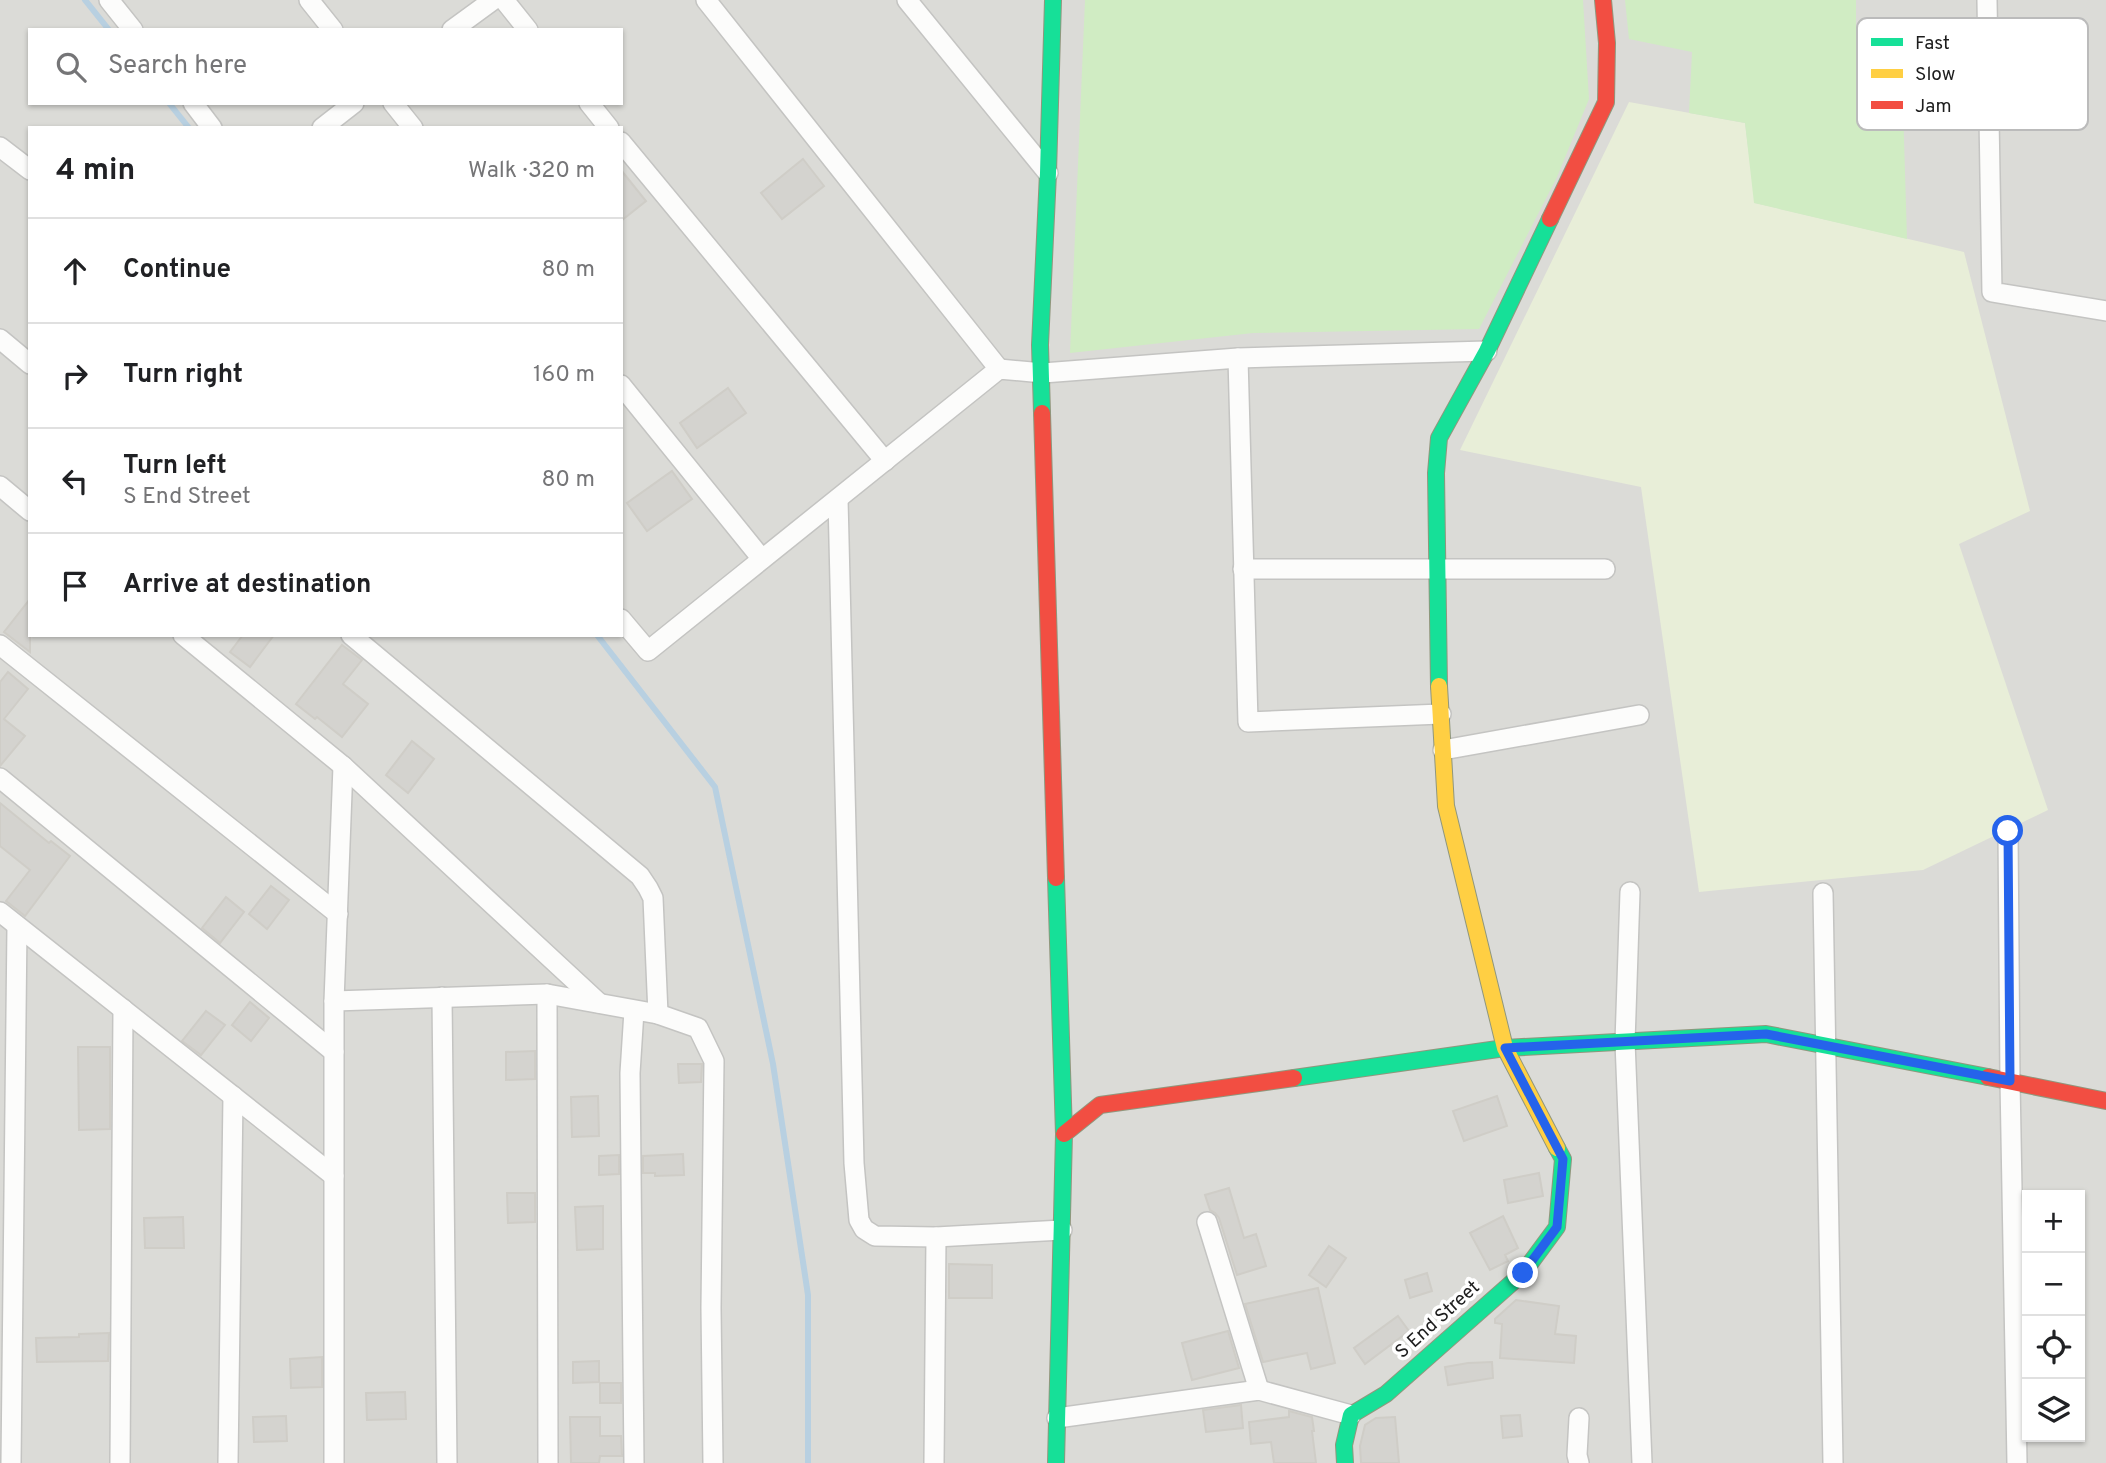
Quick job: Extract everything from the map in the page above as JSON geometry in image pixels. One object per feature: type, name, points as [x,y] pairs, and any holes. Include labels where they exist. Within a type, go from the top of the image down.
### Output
[{"type":"street","points":[[109,0],[131,28]]},
{"type":"street","points":[[309,0],[331,28]]},
{"type":"street","points":[[455,28],[493,0]]},
{"type":"street","points":[[504,0],[526,28]]},
{"type":"street","points":[[706,0],[999,369]]},
{"type":"street","points":[[907,0],[1048,173]]},
{"type":"street","points":[[1052,0],[1040,345],[1064,1134],[1056,1463]]},
{"type":"street","name":"S End Street","points":[[1351,1415],[1386,1394],[1523,1273],[1557,1227],[1563,1159],[1505,1048],[1446,806],[1441,714],[1436,473],[1440,438],[1487,351],[1606,102],[1607,43],[1603,0]]},
{"type":"street","points":[[1987,0],[1987,18]]},
{"type":"street","points":[[194,105],[210,126]]},
{"type":"street","points":[[325,126],[352,105]]},
{"type":"street","points":[[395,105],[411,126]]},
{"type":"street","points":[[591,105],[607,126]]},
{"type":"street","points":[[1989,130],[1992,292],[2106,311]]},
{"type":"street","points":[[623,144],[885,461]]},
{"type":"street","points":[[0,147],[28,168]]},
{"type":"street","points":[[0,339],[28,362]]},
{"type":"street","points":[[623,621],[648,651],[999,369],[1042,373],[1238,358],[1487,351]]},
{"type":"street","points":[[1238,358],[1248,722],[1441,714]]},
{"type":"street","points":[[623,388],[762,559]]},
{"type":"street","points":[[0,486],[28,509]]},
{"type":"street","points":[[838,499],[854,1163],[859,1220],[864,1229],[875,1236],[936,1237],[1062,1230]]},
{"type":"street","points":[[1244,569],[1605,569]]},
{"type":"street","points":[[185,637],[343,766],[600,1004]]},
{"type":"street","points":[[353,637],[640,876],[653,898],[658,1013]]},
{"type":"street","points":[[0,645],[338,914]]},
{"type":"street","points":[[1443,750],[1639,715]]},
{"type":"street","points":[[334,1463],[334,1000],[343,766]]},
{"type":"street","points":[[0,778],[334,1052]]},
{"type":"street","points":[[2008,831],[2017,1463]]},
{"type":"street","points":[[1630,892],[1625,1042],[1642,1463]]},
{"type":"street","points":[[1823,893],[1833,1463]]},
{"type":"street","points":[[0,912],[334,1176]]},
{"type":"street","points":[[11,1463],[17,926]]},
{"type":"street","points":[[334,1000],[547,994],[658,1013],[698,1028],[714,1061],[713,1463]]},
{"type":"street","points":[[547,994],[548,1463]]},
{"type":"street","points":[[442,997],[447,1463]]},
{"type":"street","points":[[120,1463],[123,1009]]},
{"type":"street","points":[[634,1011],[630,1073],[634,1463]]},
{"type":"street","points":[[1064,1134],[1100,1105],[1505,1048],[1766,1034],[2106,1101]]},
{"type":"street","points":[[228,1463],[233,1096]]},
{"type":"street","points":[[1207,1222],[1259,1390]]},
{"type":"street","points":[[934,1463],[936,1237]]},
{"type":"street","points":[[1057,1418],[1259,1390],[1351,1415],[1344,1445],[1345,1463]]},
{"type":"street","points":[[1579,1418],[1579,1463]]},
{"type":"shaded area","points":[[0,0],[2106,0],[2106,1463],[0,1463]]},
{"type":"green space","points":[[1085,0],[1583,0],[1589,99],[1557,177],[1479,329],[1253,333],[1070,353]]},
{"type":"green space","points":[[1625,0],[1856,0],[1857,130],[1904,130],[1907,239],[1754,203],[1745,123],[1689,113],[1692,52],[1629,39]]},
{"type":"green space","points":[[1629,102],[1745,123],[1755,203],[1964,252],[2030,511],[1959,544],[2048,810],[1923,870],[1699,892],[1641,487],[1460,450]]},
{"type":"building","points":[[803,159],[824,186],[782,219],[761,193]]},
{"type":"building","points":[[623,172],[646,201],[623,219]]},
{"type":"building","points":[[728,388],[746,413],[697,448],[680,423]]},
{"type":"building","points":[[672,471],[692,499],[647,531],[627,503]]},
{"type":"building","points":[[28,602],[30,652],[4,632]]},
{"type":"building","points":[[241,637],[272,637],[250,667],[230,652]]},
{"type":"building","points":[[342,645],[362,660],[343,684],[368,704],[342,737],[296,704]]},
{"type":"building","points":[[8,672],[28,689],[4,719],[25,736],[0,766],[0,682]]},
{"type":"building","points":[[412,741],[434,759],[408,793],[386,775]]},
{"type":"building","points":[[0,803],[49,843],[51,841],[70,856],[25,916],[6,901],[30,870],[0,846]]},
{"type":"building","points":[[271,886],[289,900],[267,929],[249,914]]},
{"type":"building","points":[[226,897],[244,912],[220,943],[202,928]]},
{"type":"building","points":[[250,1002],[269,1018],[251,1041],[232,1025]]},
{"type":"building","points":[[206,1011],[225,1025],[201,1055],[182,1041]]},
{"type":"building","points":[[78,1047],[110,1047],[110,1129],[79,1130]]},
{"type":"building","points":[[535,1051],[535,1079],[506,1080],[506,1052]]},
{"type":"building","points":[[678,1064],[702,1064],[701,1082],[679,1083]]},
{"type":"building","points":[[598,1096],[599,1136],[572,1137],[571,1097]]},
{"type":"building","points":[[1497,1096],[1507,1126],[1464,1141],[1453,1111]]},
{"type":"building","points":[[683,1154],[684,1175],[655,1176],[655,1173],[643,1173],[643,1156]]},
{"type":"building","points":[[619,1155],[619,1174],[599,1175],[599,1156]]},
{"type":"building","points":[[1539,1173],[1543,1196],[1508,1203],[1504,1180]]},
{"type":"building","points":[[1229,1188],[1244,1238],[1256,1234],[1266,1266],[1237,1275],[1219,1218],[1210,1210],[1205,1195]]},
{"type":"building","points":[[507,1193],[535,1193],[535,1222],[508,1223]]},
{"type":"building","points":[[603,1206],[603,1249],[577,1250],[575,1207]]},
{"type":"building","points":[[1503,1216],[1518,1248],[1505,1255],[1508,1261],[1490,1270],[1470,1233]]},
{"type":"building","points":[[183,1217],[184,1248],[145,1248],[144,1218]]},
{"type":"building","points":[[1329,1246],[1346,1258],[1326,1287],[1309,1275]]},
{"type":"building","points":[[949,1264],[992,1265],[992,1298],[949,1298]]},
{"type":"building","points":[[1427,1273],[1432,1291],[1410,1298],[1405,1280]]},
{"type":"building","points":[[1318,1288],[1335,1363],[1311,1369],[1307,1353],[1263,1362],[1245,1304]]},
{"type":"building","points":[[1516,1300],[1559,1306],[1555,1334],[1576,1336],[1574,1363],[1500,1358],[1502,1324],[1495,1323],[1495,1319]]},
{"type":"building","points":[[1398,1316],[1409,1331],[1365,1364],[1354,1348]]},
{"type":"building","points":[[1228,1331],[1239,1368],[1192,1380],[1182,1343]]},
{"type":"building","points":[[109,1333],[108,1361],[37,1362],[36,1338]]},
{"type":"building","points":[[322,1357],[322,1387],[291,1388],[290,1359]]},
{"type":"building","points":[[599,1361],[599,1382],[573,1383],[573,1362]]},
{"type":"building","points":[[1492,1362],[1493,1378],[1448,1385],[1445,1367]]},
{"type":"building","points":[[600,1383],[621,1383],[621,1403],[600,1403]]},
{"type":"building","points":[[405,1392],[406,1419],[367,1420],[366,1393]]},
{"type":"building","points":[[1241,1405],[1243,1428],[1206,1432],[1203,1410]]},
{"type":"building","points":[[1289,1411],[1312,1417],[1316,1463],[1274,1463],[1271,1442],[1251,1444],[1249,1422],[1289,1417]]},
{"type":"building","points":[[1520,1415],[1522,1436],[1503,1438],[1501,1416]]},
{"type":"building","points":[[286,1416],[287,1441],[254,1442],[253,1417]]},
{"type":"building","points":[[570,1417],[600,1417],[600,1436],[621,1436],[622,1456],[600,1456],[599,1463],[571,1463]]},
{"type":"building","points":[[1395,1417],[1399,1463],[1361,1463],[1360,1446],[1365,1425],[1376,1418]]},
{"type":"waterway","points":[[85,0],[107,28]]},
{"type":"waterway","points":[[171,105],[187,126]]},
{"type":"waterway","points":[[599,637],[715,787],[773,1064],[808,1295],[808,1463]]},
{"type":"traffic: fast","points":[[1042,413],[1040,345],[1053,0]]},
{"type":"traffic: fast","points":[[1439,686],[1436,473],[1439,438],[1487,351],[1550,219]]},
{"type":"traffic: fast","points":[[1056,878],[1064,1134],[1056,1463]]},
{"type":"traffic: fast","points":[[1294,1078],[1505,1048],[1766,1034],[1988,1077]]},
{"type":"traffic: fast","points":[[1345,1463],[1344,1445],[1351,1415],[1386,1394],[1523,1273],[1557,1227],[1563,1159],[1557,1148]]},
{"type":"traffic: slow","points":[[1439,686],[1446,806],[1505,1048],[1557,1148]]},
{"type":"traffic: jam","points":[[1550,219],[1606,102],[1607,43],[1603,0]]},
{"type":"traffic: jam","points":[[1042,413],[1056,878]]},
{"type":"traffic: jam","points":[[1988,1077],[2106,1101]]},
{"type":"traffic: jam","points":[[1064,1134],[1100,1105],[1294,1078]]},
{"type":"route","points":[[1523,1273],[1557,1227],[1563,1159],[1505,1048],[1766,1034],[2010,1081],[2008,831]]}]
